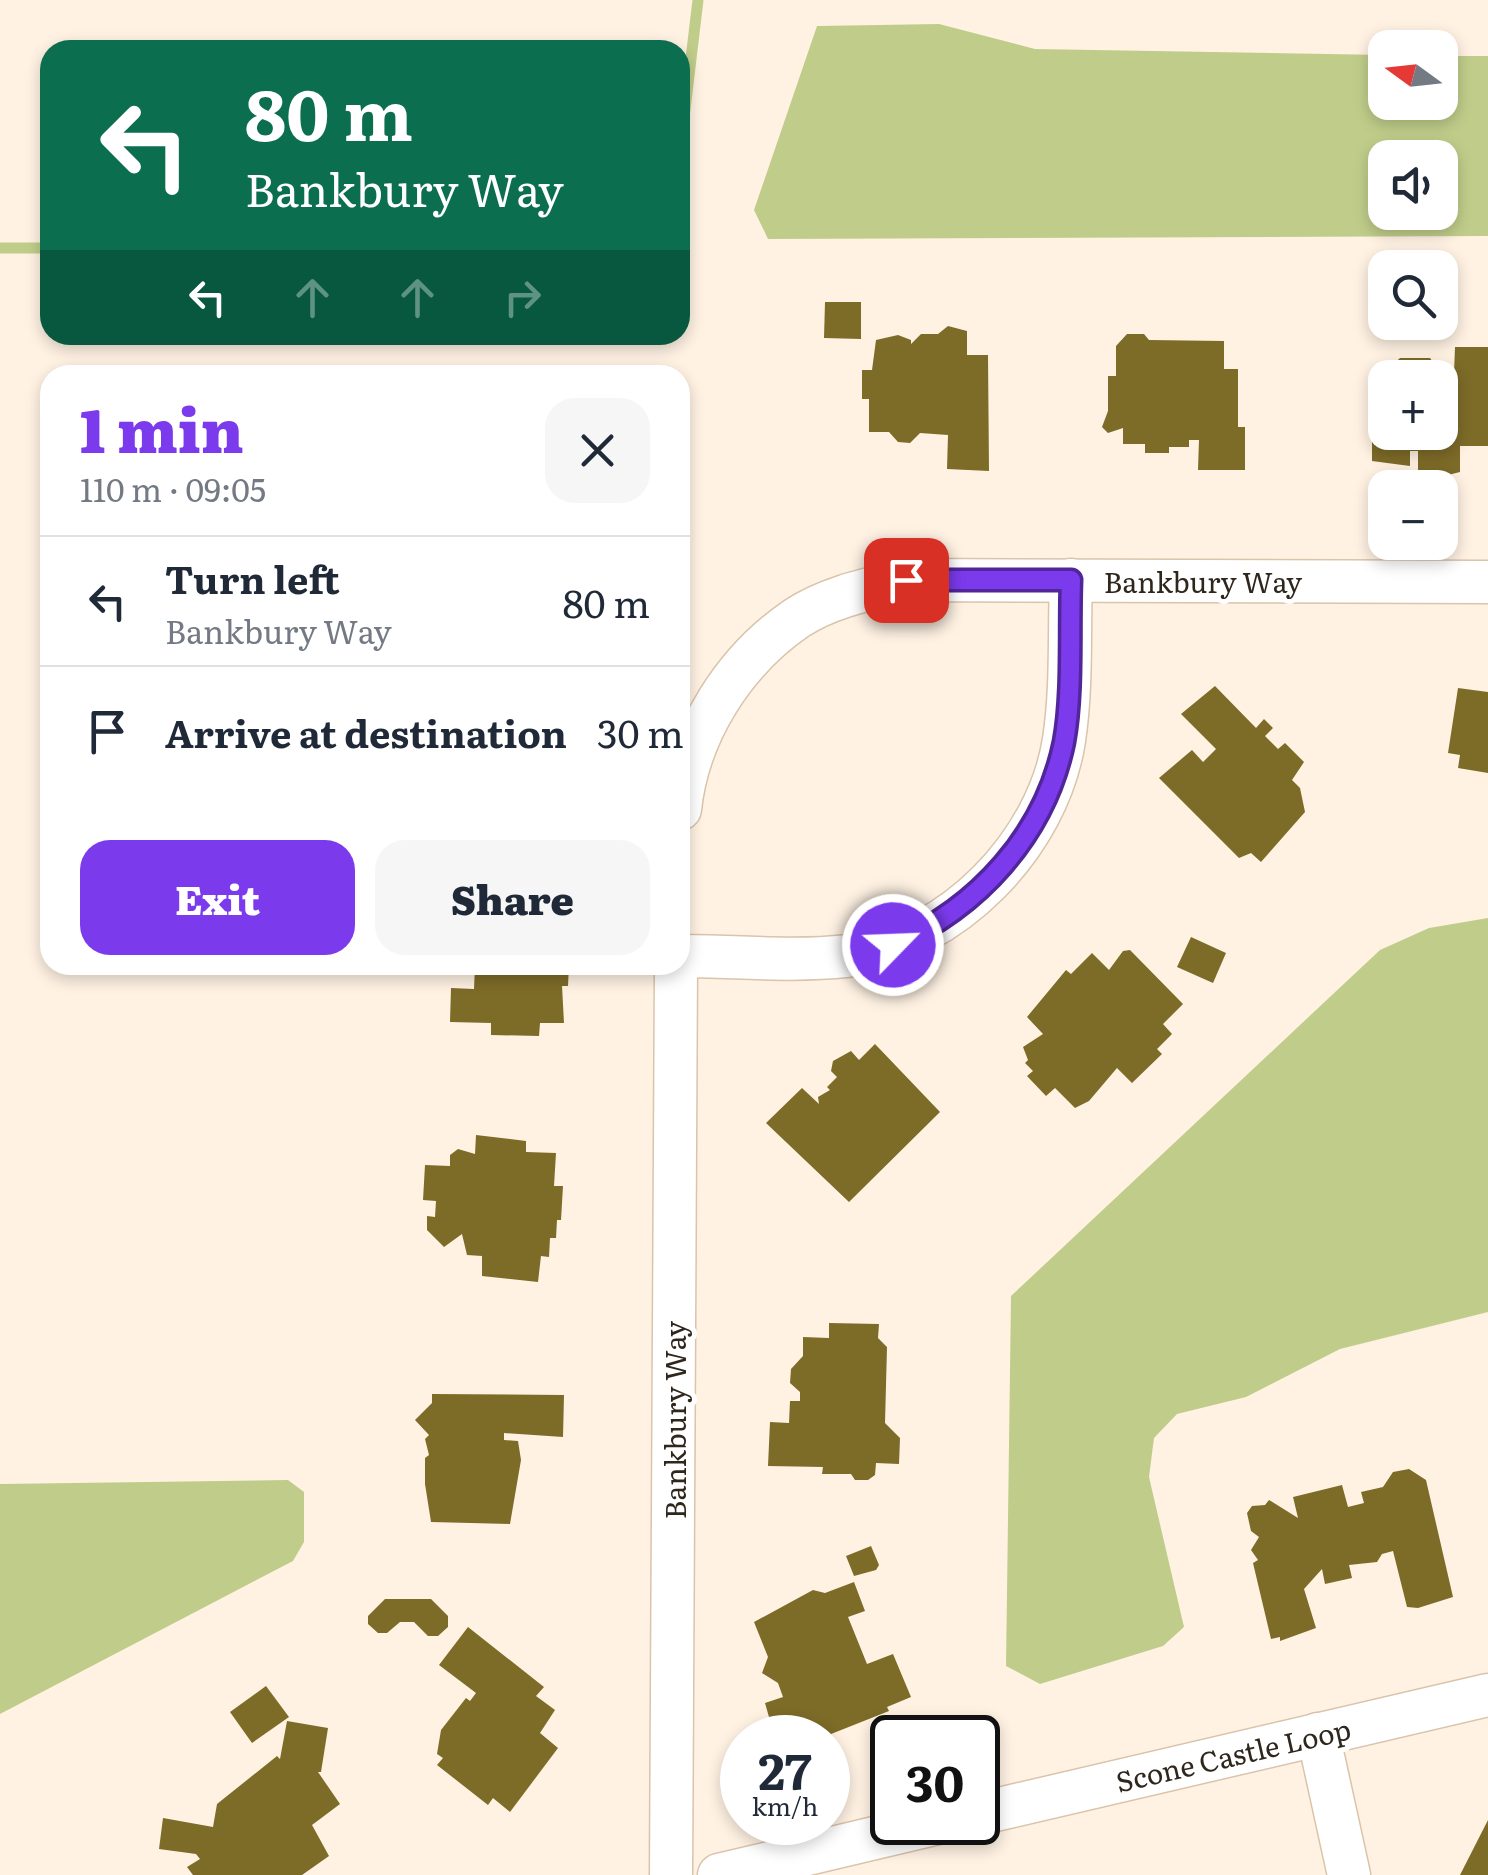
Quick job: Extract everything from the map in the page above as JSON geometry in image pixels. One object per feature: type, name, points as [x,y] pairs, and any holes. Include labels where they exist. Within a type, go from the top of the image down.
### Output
[{"type":"street","name":"Bankbury Way","points":[[690,760],[706,718],[744,665],[798,618],[849,594],[906,580],[1488,582]]},
{"type":"street","points":[[690,956],[846,956],[878,949],[938,925],[989,884],[1037,817],[1064,742],[1071,580]]},
{"type":"street","name":"Bankbury Way","points":[[671,1875],[676,975]]},
{"type":"street","name":"Scone Castle Loop","points":[[1000,1809],[1488,1694]]},
{"type":"street","points":[[1318,1734],[1348,1875]]},
{"type":"street","points":[[718,1875],[870,1839]]},
{"type":"shaded area","points":[[939,24],[1035,49],[1368,55],[1368,120],[1458,120],[1458,56],[1488,56],[1488,236],[768,239],[754,210],[817,26]]},
{"type":"shaded area","points":[[1488,918],[1488,1312],[1340,1349],[1246,1397],[1177,1414],[1154,1438],[1149,1477],[1184,1627],[1163,1646],[1040,1684],[1006,1666],[1011,1296],[1380,950],[1429,928]]},
{"type":"shaded area","points":[[288,1480],[304,1492],[304,1542],[293,1561],[0,1714],[0,1484]]},
{"type":"building","points":[[825,302],[861,302],[861,339],[824,338]]},
{"type":"building","points":[[948,326],[967,331],[967,355],[988,355],[989,471],[947,469],[948,435],[920,433],[910,443],[898,442],[889,432],[869,432],[869,399],[862,399],[862,370],[872,370],[876,340],[898,335],[911,340],[911,344],[921,334],[938,334]]},
{"type":"building","points":[[1127,334],[1144,334],[1149,340],[1224,341],[1224,369],[1238,369],[1238,427],[1245,427],[1245,470],[1198,470],[1199,440],[1189,440],[1189,447],[1169,447],[1169,453],[1145,453],[1145,444],[1123,444],[1123,428],[1108,433],[1102,427],[1108,411],[1108,376],[1116,376],[1116,346]]},
{"type":"building","points":[[1455,347],[1488,347],[1488,446],[1460,446],[1458,472],[1418,470],[1418,451],[1410,451],[1410,466],[1372,461],[1372,450],[1458,450]]},
{"type":"building","points":[[1400,358],[1431,360],[1398,360]]},
{"type":"building","points":[[1215,686],[1256,728],[1264,719],[1273,728],[1265,736],[1278,749],[1285,743],[1304,762],[1292,780],[1300,788],[1305,812],[1261,862],[1251,853],[1239,858],[1159,778],[1192,750],[1203,762],[1216,749],[1181,714]]},
{"type":"building","points":[[1458,688],[1488,692],[1488,773],[1458,768],[1460,755],[1448,753]]},
{"type":"building","points":[[1191,937],[1226,953],[1213,983],[1177,967]]},
{"type":"building","points":[[1130,950],[1183,1004],[1163,1024],[1172,1034],[1157,1049],[1162,1054],[1132,1083],[1117,1068],[1089,1101],[1075,1108],[1055,1088],[1046,1096],[1027,1076],[1033,1071],[1025,1063],[1028,1060],[1023,1047],[1043,1034],[1027,1017],[1066,970],[1071,974],[1092,953],[1109,970],[1123,951]]},
{"type":"building","points":[[475,975],[569,975],[568,986],[562,986],[564,1023],[540,1023],[539,1036],[491,1035],[491,1023],[450,1022],[451,988],[474,989]]},
{"type":"building","points":[[875,1044],[940,1112],[849,1202],[766,1123],[802,1088],[819,1104],[818,1097],[830,1090],[827,1087],[837,1077],[831,1071],[833,1061],[851,1051],[859,1060]]},
{"type":"building","points":[[476,1135],[526,1141],[526,1152],[556,1153],[554,1186],[563,1186],[561,1220],[557,1220],[556,1238],[550,1238],[549,1257],[541,1256],[538,1282],[482,1276],[482,1256],[467,1255],[462,1234],[444,1247],[427,1230],[427,1216],[435,1217],[436,1201],[423,1200],[425,1165],[450,1166],[450,1155],[458,1149],[475,1154]]},
{"type":"building","points":[[829,1323],[879,1324],[878,1338],[887,1347],[885,1423],[900,1438],[899,1464],[876,1463],[875,1475],[868,1480],[855,1480],[851,1474],[822,1474],[823,1467],[768,1466],[770,1422],[789,1423],[790,1401],[800,1401],[800,1392],[790,1383],[791,1369],[803,1356],[803,1337],[829,1338]]},
{"type":"building","points":[[432,1394],[564,1395],[563,1437],[504,1433],[504,1440],[518,1441],[521,1460],[510,1524],[431,1522],[425,1484],[425,1458],[429,1455],[425,1439],[429,1435],[415,1420],[432,1403]]},
{"type":"building","points":[[1409,1469],[1426,1480],[1453,1597],[1418,1608],[1407,1607],[1393,1551],[1382,1554],[1377,1562],[1349,1565],[1352,1578],[1325,1584],[1322,1569],[1304,1589],[1316,1628],[1280,1641],[1280,1637],[1271,1639],[1253,1563],[1258,1560],[1251,1550],[1259,1537],[1251,1531],[1247,1513],[1252,1506],[1265,1505],[1269,1500],[1298,1518],[1293,1497],[1342,1485],[1348,1507],[1364,1503],[1361,1492],[1383,1487],[1393,1472]]},
{"type":"building","points":[[871,1546],[879,1565],[876,1570],[854,1576],[846,1556]]},
{"type":"building","points":[[854,1582],[865,1611],[848,1617],[867,1664],[893,1654],[911,1697],[887,1707],[889,1711],[870,1715],[870,1719],[850,1726],[850,1715],[768,1715],[765,1703],[783,1697],[778,1683],[762,1673],[768,1657],[754,1622],[813,1590],[825,1593]]},
{"type":"building","points":[[385,1599],[431,1599],[448,1616],[448,1627],[438,1636],[428,1636],[414,1622],[400,1622],[387,1633],[378,1633],[368,1624],[368,1616]]},
{"type":"building","points":[[468,1627],[544,1687],[536,1696],[555,1710],[540,1733],[558,1748],[510,1812],[493,1798],[488,1805],[437,1765],[443,1758],[437,1754],[441,1730],[466,1698],[470,1701],[476,1693],[439,1665]]},
{"type":"building","points":[[266,1686],[289,1717],[252,1743],[230,1712]]},
{"type":"building","points":[[287,1721],[328,1728],[318,1772],[340,1804],[312,1825],[329,1856],[302,1875],[193,1875],[187,1867],[200,1859],[196,1854],[159,1849],[163,1818],[213,1827],[217,1804],[277,1756],[280,1759]]},
{"type":"building","points":[[1488,1820],[1488,1875],[1460,1875]]},
{"type":"waterway","points":[[690,67],[698,0]]},
{"type":"waterway","points":[[0,248],[40,248]]},
{"type":"route","points":[[893,945],[938,925],[989,884],[1037,817],[1064,742],[1071,580],[906,580]]}]
